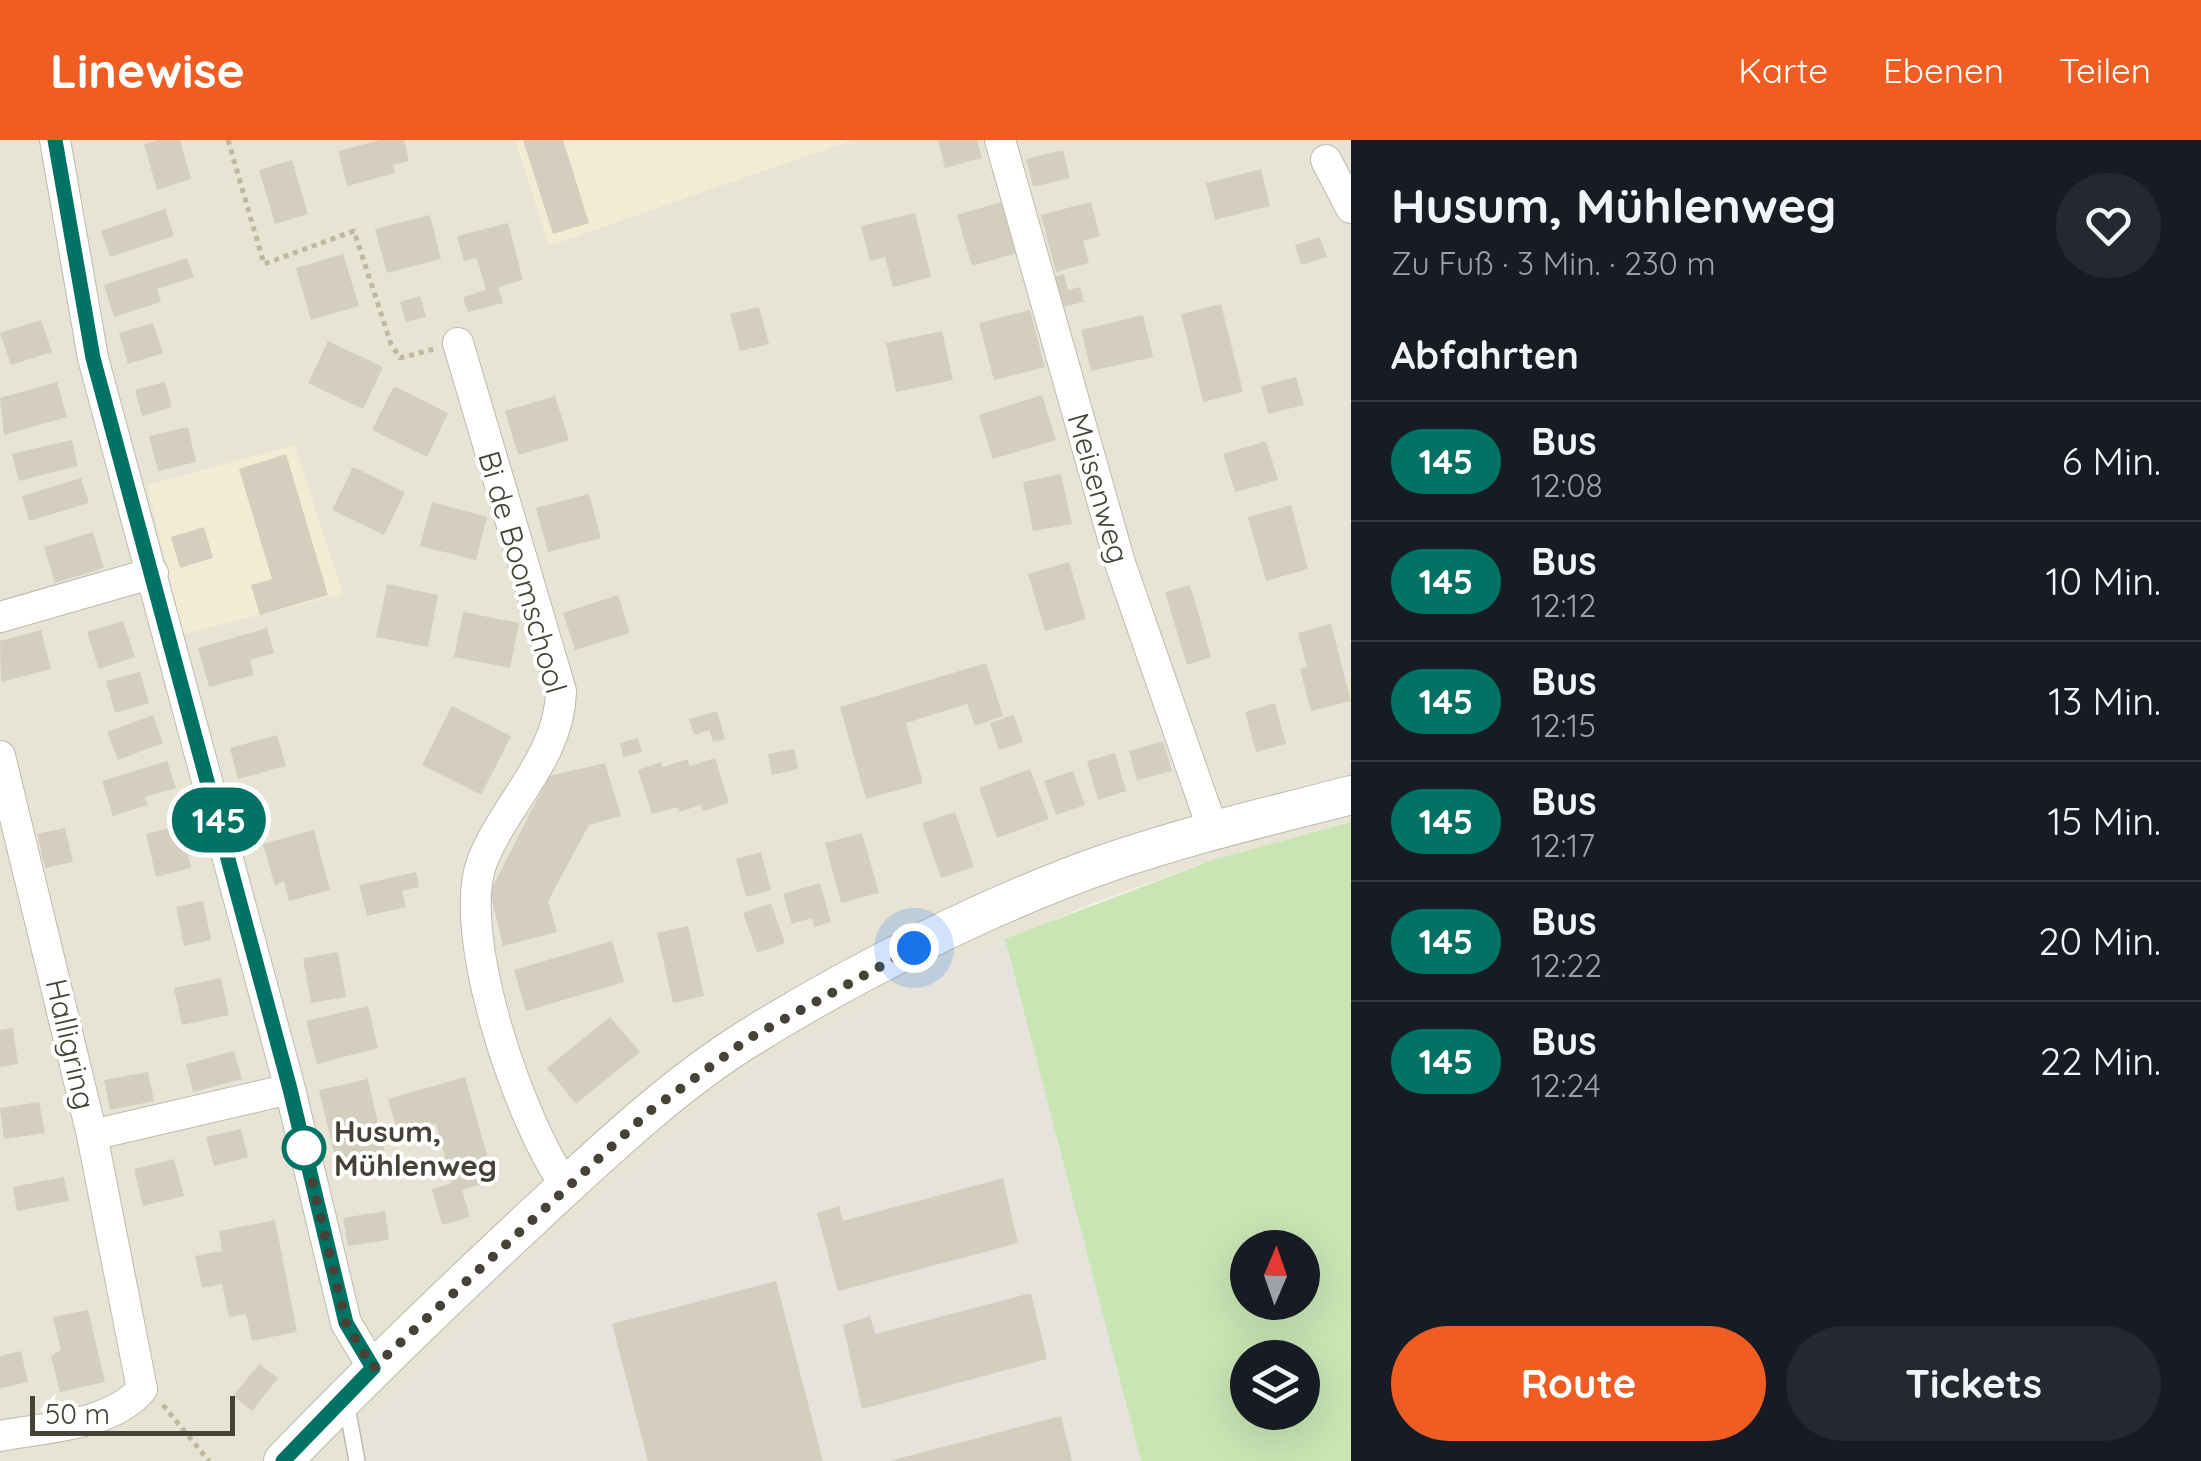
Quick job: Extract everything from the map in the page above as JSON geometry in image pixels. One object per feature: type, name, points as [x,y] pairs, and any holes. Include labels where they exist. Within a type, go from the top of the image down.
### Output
[{"type":"street","points":[[54,140],[93,358],[290,1089],[346,1323],[373,1368]]},
{"type":"street","name":"Meisenweg","points":[[1000,140],[1120,563],[1212,830]]},
{"type":"street","points":[[1326,160],[1351,208]]},
{"type":"street","name":"Bi de Boomschool","points":[[458,343],[561,691],[561,716],[551,742],[482,862],[473,906],[498,1029],[538,1144],[566,1186]]},
{"type":"street","points":[[0,617],[153,573]]},
{"type":"street","name":"Halligring","points":[[0,756],[92,1135],[290,1089]]},
{"type":"street","points":[[283,1461],[373,1368],[566,1186],[650,1111],[764,1030],[914,948],[1108,863],[1212,830],[1351,796]]},
{"type":"street","points":[[0,1436],[106,1414],[128,1406],[142,1389],[92,1135]]},
{"type":"lane","points":[[345,1397],[358,1461]]},
{"type":"path","points":[[228,140],[264,264],[354,230],[391,344],[400,358],[458,343]]},
{"type":"path","points":[[142,1389],[155,1394],[208,1461]]},
{"type":"shaded area","points":[[0,140],[515,140],[549,245],[852,140],[1351,140],[1351,822],[1213,860],[1096,902],[920,977],[360,1427],[368,1461],[0,1461]]},
{"type":"shaded area","points":[[515,140],[852,140],[549,246]]},
{"type":"shaded area","points":[[295,445],[343,594],[183,634],[147,485]]},
{"type":"shaded area","points":[[1005,939],[1141,1461],[368,1461],[360,1427],[550,1240],[756,1065],[920,977]]},
{"type":"green space","points":[[1351,822],[1351,1461],[1141,1461],[1005,939],[1213,860]]},
{"type":"building","points":[[180,140],[191,179],[157,190],[144,144]]},
{"type":"building","points":[[380,140],[404,140],[409,161],[393,165],[395,173],[347,186],[338,151]]},
{"type":"building","points":[[523,140],[563,140],[589,223],[553,234]]},
{"type":"building","points":[[938,140],[977,140],[982,158],[945,168]]},
{"type":"building","points":[[1063,150],[1070,178],[1033,187],[1026,159]]},
{"type":"building","points":[[292,160],[308,214],[275,224],[259,170]]},
{"type":"building","points":[[1261,169],[1270,206],[1215,220],[1206,183]]},
{"type":"building","points":[[1001,202],[1017,253],[972,266],[957,215]]},
{"type":"building","points":[[1091,202],[1100,236],[1083,241],[1089,263],[1056,272],[1041,215]]},
{"type":"building","points":[[165,209],[174,236],[110,257],[101,231]]},
{"type":"building","points":[[915,213],[931,277],[893,287],[885,257],[870,261],[861,226]]},
{"type":"building","points":[[430,215],[441,259],[387,273],[375,229]]},
{"type":"building","points":[[508,223],[523,280],[498,287],[503,303],[468,312],[463,297],[486,290],[477,258],[464,261],[457,236]]},
{"type":"building","points":[[1320,237],[1327,257],[1301,265],[1295,245]]},
{"type":"building","points":[[343,254],[359,306],[311,320],[296,268]]},
{"type":"building","points":[[187,258],[194,277],[157,289],[161,302],[114,317],[104,285]]},
{"type":"building","points":[[1064,274],[1068,290],[1080,287],[1084,302],[1058,308],[1051,278]]},
{"type":"building","points":[[420,296],[426,317],[406,322],[400,302]]},
{"type":"building","points":[[1221,304],[1243,392],[1203,402],[1181,314]]},
{"type":"building","points":[[759,307],[769,344],[740,351],[730,314]]},
{"type":"building","points":[[1030,310],[1045,367],[994,380],[979,323]]},
{"type":"building","points":[[1143,315],[1153,357],[1091,371],[1081,330]]},
{"type":"building","points":[[41,320],[52,352],[11,365],[0,333]]},
{"type":"building","points":[[153,323],[163,353],[128,364],[119,333]]},
{"type":"building","points":[[942,331],[953,380],[896,392],[886,343]]},
{"type":"building","points":[[328,341],[383,367],[363,409],[308,383]]},
{"type":"building","points":[[1296,377],[1304,405],[1268,414],[1261,386]]},
{"type":"building","points":[[57,382],[67,417],[4,435],[0,398]]},
{"type":"building","points":[[165,382],[172,407],[142,416],[135,390]]},
{"type":"building","points":[[394,386],[448,413],[427,457],[372,430]]},
{"type":"building","points":[[1042,395],[1056,440],[993,459],[979,415]]},
{"type":"building","points":[[555,396],[569,440],[518,455],[505,411]]},
{"type":"building","points":[[188,427],[196,462],[158,471],[149,436]]},
{"type":"building","points":[[72,440],[78,466],[19,481],[12,454]]},
{"type":"building","points":[[1266,441],[1278,480],[1235,492],[1223,454]]},
{"type":"building","points":[[286,454],[328,595],[260,615],[251,585],[272,579],[239,469]]},
{"type":"building","points":[[353,467],[405,492],[384,535],[332,510]]},
{"type":"building","points":[[1061,474],[1072,524],[1033,531],[1023,482]]},
{"type":"building","points":[[81,478],[89,503],[29,521],[22,496]]},
{"type":"building","points":[[589,494],[601,538],[548,552],[536,508]]},
{"type":"building","points":[[432,502],[487,517],[476,560],[420,546]]},
{"type":"building","points":[[1291,505],[1308,569],[1266,581],[1248,517]]},
{"type":"building","points":[[204,527],[213,558],[180,568],[171,537]]},
{"type":"building","points":[[93,532],[104,568],[55,583],[44,547]]},
{"type":"building","points":[[1069,562],[1086,619],[1045,631],[1028,574]]},
{"type":"building","points":[[387,584],[438,595],[428,647],[376,637]]},
{"type":"building","points":[[1190,585],[1211,657],[1187,665],[1165,592]]},
{"type":"building","points":[[618,595],[630,633],[575,650],[563,613]]},
{"type":"building","points":[[463,612],[519,623],[510,668],[454,657]]},
{"type":"building","points":[[123,621],[135,657],[99,669],[87,632]]},
{"type":"building","points":[[1331,624],[1351,701],[1311,711],[1300,669],[1307,667],[1298,633]]},
{"type":"building","points":[[267,628],[274,653],[250,660],[254,675],[209,687],[198,648]]},
{"type":"building","points":[[41,630],[51,669],[1,682],[0,641]]},
{"type":"building","points":[[986,663],[1003,716],[975,726],[967,704],[906,723],[923,783],[866,799],[840,707]]},
{"type":"building","points":[[140,672],[149,703],[115,713],[106,681]]},
{"type":"building","points":[[1275,703],[1286,744],[1256,752],[1245,712]]},
{"type":"building","points":[[452,706],[511,736],[481,795],[422,765]]},
{"type":"building","points":[[717,711],[725,739],[713,742],[709,730],[694,735],[689,719]]},
{"type":"building","points":[[153,715],[163,743],[118,760],[107,732]]},
{"type":"building","points":[[1014,715],[1023,742],[999,750],[990,723]]},
{"type":"building","points":[[277,735],[286,766],[238,779],[230,748]]},
{"type":"building","points":[[638,738],[642,752],[623,757],[620,743]]},
{"type":"building","points":[[1163,741],[1172,771],[1137,780],[1129,751]]},
{"type":"building","points":[[794,749],[798,769],[772,775],[768,754]]},
{"type":"building","points":[[1115,753],[1126,791],[1098,800],[1087,761]]},
{"type":"building","points":[[715,758],[729,803],[703,811],[701,805],[652,814],[638,770],[661,762],[663,767],[687,759],[690,766]]},
{"type":"building","points":[[167,761],[176,788],[145,797],[148,805],[113,816],[102,781]]},
{"type":"building","points":[[605,763],[621,816],[589,825],[548,901],[557,932],[503,946],[490,892],[549,776]]},
{"type":"building","points":[[1030,769],[1049,819],[997,838],[979,788]]},
{"type":"building","points":[[1073,771],[1085,805],[1056,815],[1044,781]]},
{"type":"building","points":[[955,812],[974,867],[941,878],[922,823]]},
{"type":"building","points":[[181,825],[191,868],[156,877],[146,834]]},
{"type":"building","points":[[65,828],[73,862],[45,868],[37,834]]},
{"type":"building","points":[[314,830],[330,890],[289,901],[284,881],[275,886],[263,844]]},
{"type":"building","points":[[862,833],[879,893],[841,903],[825,843]]},
{"type":"building","points":[[761,852],[771,890],[746,897],[736,859]]},
{"type":"building","points":[[416,872],[419,887],[402,891],[406,907],[367,916],[359,885]]},
{"type":"building","points":[[820,883],[831,922],[814,927],[812,918],[792,924],[783,894]]},
{"type":"building","points":[[203,901],[211,940],[184,946],[176,907]]},
{"type":"building","points":[[771,903],[785,943],[757,953],[743,913]]},
{"type":"building","points":[[688,926],[704,996],[673,1003],[657,933]]},
{"type":"building","points":[[612,941],[624,982],[526,1011],[514,970]]},
{"type":"building","points":[[338,952],[346,997],[311,1003],[303,958]]},
{"type":"building","points":[[221,978],[229,1015],[182,1025],[174,988]]},
{"type":"building","points":[[368,1006],[378,1048],[317,1064],[306,1021]]},
{"type":"building","points":[[610,1017],[640,1052],[576,1104],[547,1068]]},
{"type":"building","points":[[13,1028],[18,1064],[0,1067],[0,1030]]},
{"type":"building","points":[[234,1051],[242,1079],[193,1092],[186,1064]]},
{"type":"building","points":[[148,1072],[154,1101],[110,1110],[104,1080]]},
{"type":"building","points":[[465,1077],[494,1180],[462,1190],[470,1217],[442,1225],[432,1189],[452,1183],[436,1124],[398,1134],[388,1099]]},
{"type":"building","points":[[368,1079],[387,1163],[339,1174],[319,1090]]},
{"type":"building","points":[[39,1102],[45,1133],[4,1139],[0,1108]]},
{"type":"building","points":[[241,1129],[248,1157],[214,1166],[206,1137]]},
{"type":"building","points":[[174,1159],[184,1196],[143,1206],[134,1169]]},
{"type":"building","points":[[64,1177],[69,1201],[17,1211],[13,1187]]},
{"type":"building","points":[[1003,1178],[1018,1243],[838,1291],[817,1213],[839,1206],[843,1221]]},
{"type":"building","points":[[385,1211],[389,1240],[348,1246],[343,1218]]},
{"type":"building","points":[[275,1220],[297,1332],[252,1341],[246,1314],[229,1317],[222,1284],[202,1288],[195,1256],[222,1251],[219,1231]]},
{"type":"building","points":[[776,1281],[823,1461],[648,1461],[612,1324]]},
{"type":"building","points":[[1031,1293],[1047,1359],[862,1409],[843,1325],[870,1316],[875,1334]]},
{"type":"building","points":[[88,1310],[105,1382],[60,1392],[51,1356],[61,1350],[53,1317]]},
{"type":"building","points":[[21,1351],[28,1382],[0,1388],[0,1356]]},
{"type":"building","points":[[259,1364],[278,1378],[252,1411],[233,1396]]},
{"type":"building","points":[[1061,1416],[1072,1461],[893,1461],[893,1460]]},
{"type":"bus line","name":"145","points":[[55,140],[93,358],[290,1089],[346,1323],[373,1368],[283,1461]]},
{"type":"place","name":"Husum, Mühlenweg","points":[[304,1148]]},
{"type":"route","points":[[304,1148],[346,1323],[373,1368],[650,1111],[748,1039],[914,948]]}]
